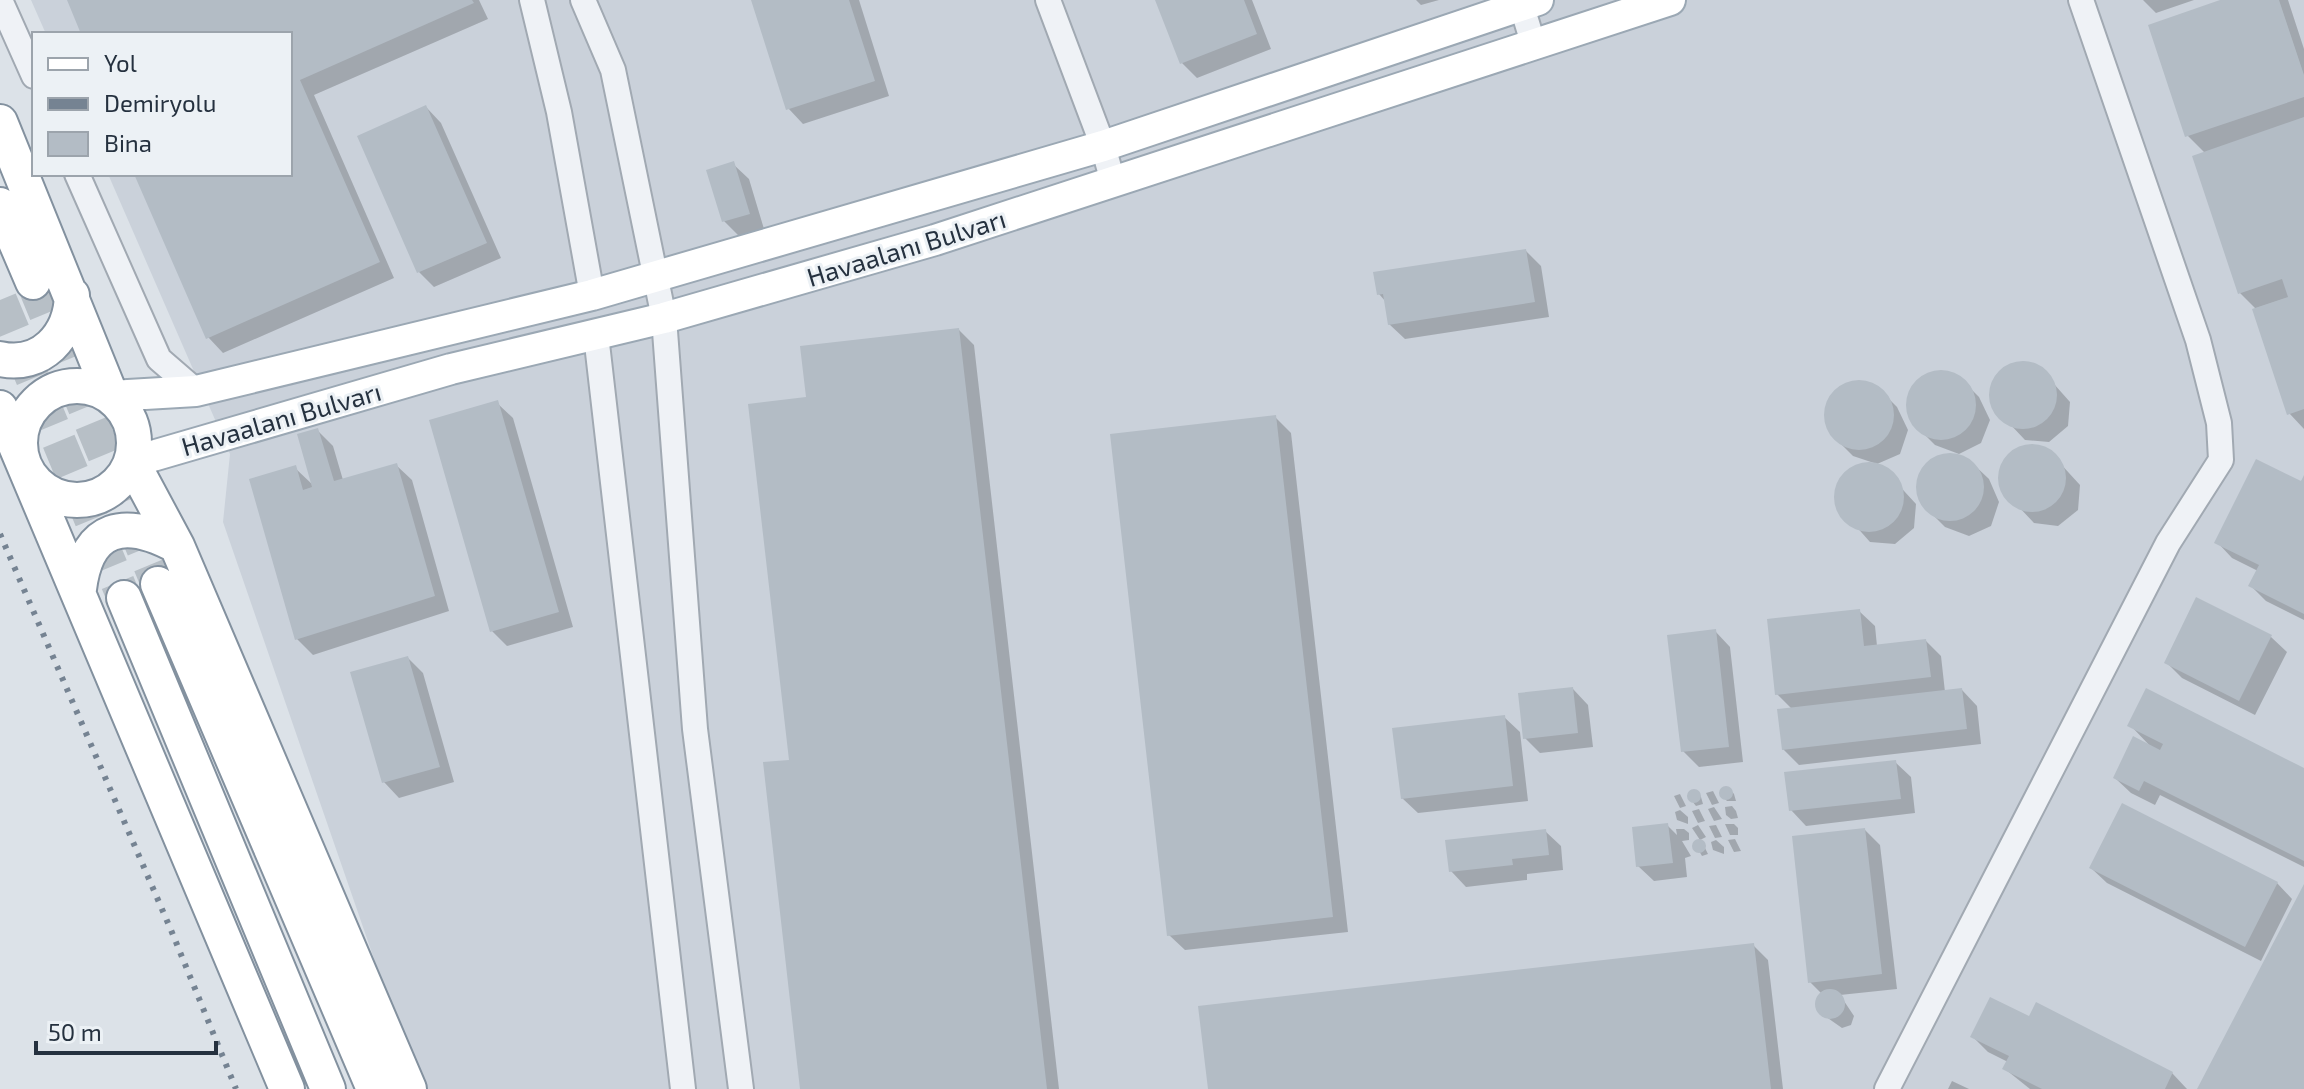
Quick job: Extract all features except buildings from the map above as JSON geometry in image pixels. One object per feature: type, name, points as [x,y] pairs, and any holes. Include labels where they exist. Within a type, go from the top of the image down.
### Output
[{"type":"highway","points":[[0,122],[111,396],[124,409],[132,426],[135,444],[132,462],[110,490],[77,501],[60,498],[44,490],[12,461]]},
{"type":"highway","points":[[0,205],[33,282]]},
{"type":"highway","points":[[0,359],[33,359],[45,352],[62,331],[72,295]]},
{"type":"highway","points":[[12,461],[20,444],[22,426],[30,410],[43,397],[59,388],[77,385],[111,396]]},
{"type":"highway","points":[[0,408],[12,461],[79,589],[287,1089]]},
{"type":"highway","points":[[132,462],[177,546],[409,1089]]},
{"type":"highway","points":[[79,589],[85,560],[108,535],[121,530],[144,530],[177,546]]},
{"type":"highway","points":[[158,584],[374,1089]]},
{"type":"highway","points":[[124,598],[328,1089]]},
{"type":"main road","name":"Havaalanı Bulvarı","points":[[132,462],[451,369],[664,318],[1002,219],[1670,0]]},
{"type":"main road","name":"Havaalanı Bulvarı","points":[[111,396],[196,391],[592,295],[1103,146],[1526,2]]},
{"type":"main road","points":[[1064,158],[1075,195]]},
{"type":"main road","points":[[989,179],[1002,219]]},
{"type":"main road","points":[[592,295],[596,335]]},
{"type":"street","points":[[0,0],[32,72]]},
{"type":"street","points":[[532,0],[559,112],[592,295]]},
{"type":"street","points":[[583,0],[613,70],[664,318],[670,438],[695,729],[741,1089]]},
{"type":"street","points":[[1048,0],[1103,146],[1113,182]]},
{"type":"street","points":[[1887,1089],[2168,543],[2221,460],[2219,423],[2198,340],[2081,0]]},
{"type":"street","points":[[1526,2],[1533,43]]},
{"type":"street","points":[[78,176],[159,359],[196,391]]},
{"type":"street","points":[[596,335],[683,1089]]},
{"type":"shaded area","points":[[31,0],[2304,0],[2304,1089],[419,1089],[223,522],[230,454],[109,176],[292,176],[292,32],[45,32]]},
{"type":"tunnel","points":[[33,282],[158,584]]},
{"type":"tunnel","points":[[0,300],[124,598]]},
{"type":"railway","points":[[0,534],[171,930],[236,1089]]}]
